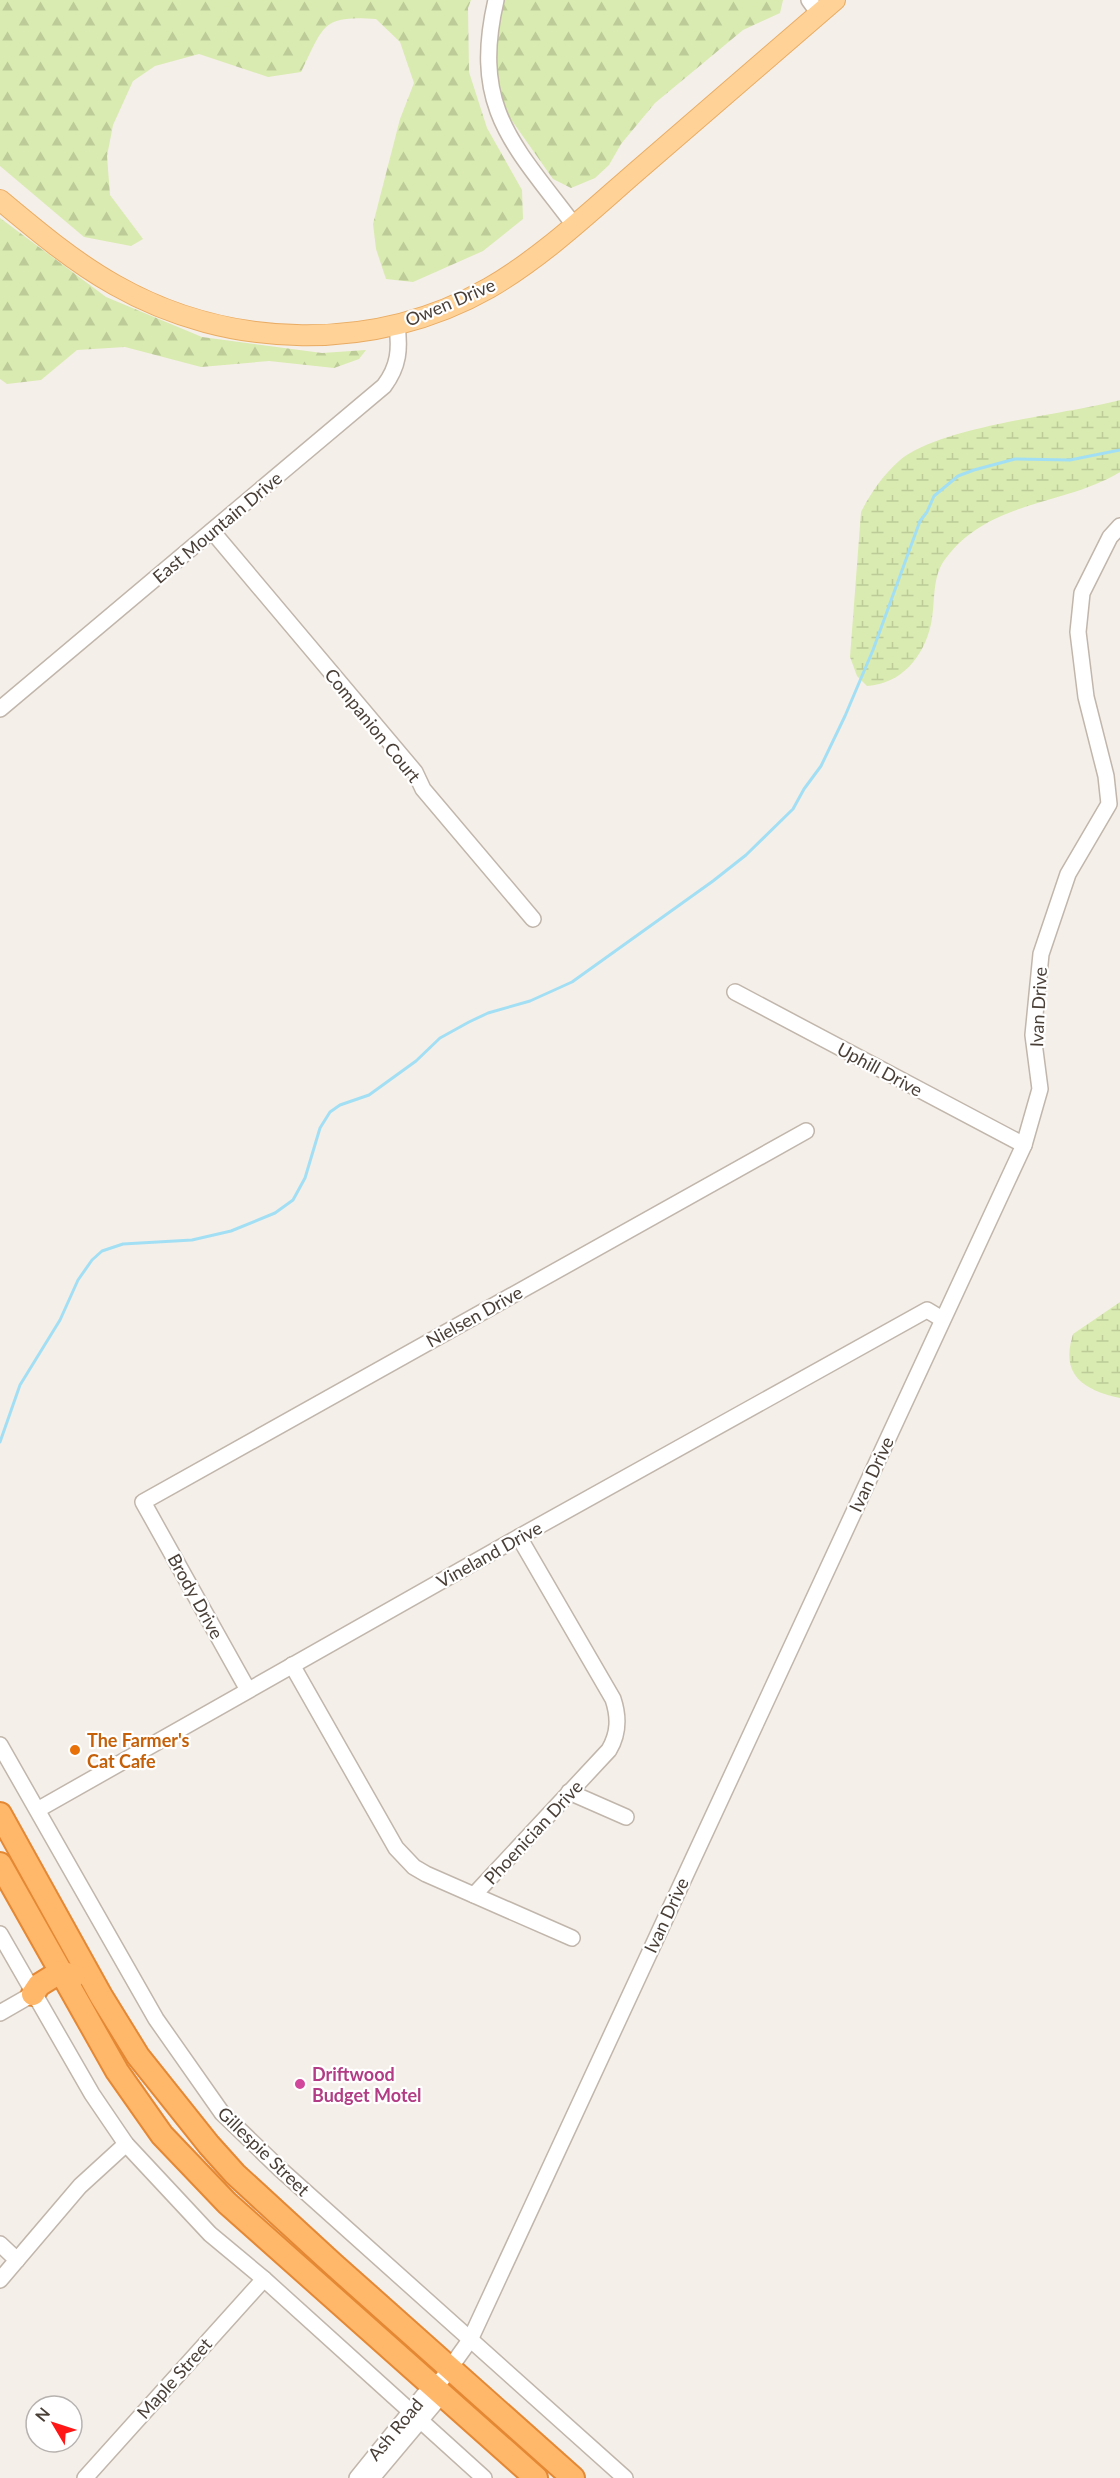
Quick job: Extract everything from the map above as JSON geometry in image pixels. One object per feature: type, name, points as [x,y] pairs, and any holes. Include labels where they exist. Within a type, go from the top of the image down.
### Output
[{"type":"highway","points":[[0,1814],[101,1996],[138,2056],[177,2108],[248,2186],[573,2478]]},
{"type":"highway","points":[[0,1864],[65,1981],[140,2104],[162,2135],[193,2170],[536,2478]]},
{"type":"highway","points":[[65,1981],[70,1973],[81,1982],[128,2062],[175,2125],[205,2158],[231,2180],[248,2186]]},
{"type":"highway","points":[[35,1993],[39,1984],[65,1981]]},
{"type":"main road","name":"Owen Drive","points":[[0,200],[71,257],[117,286],[158,306],[206,323],[290,336],[344,334],[397,325],[431,315],[488,289],[514,272],[574,225],[814,7],[836,0]]},
{"type":"street","points":[[496,0],[488,66],[493,98],[511,140],[574,225]]},
{"type":"street","name":"East Mountain Drive","points":[[0,708],[384,386],[396,365],[399,346],[397,325]]},
{"type":"street","name":"Ivan Drive","points":[[435,2389],[470,2340],[1024,1145],[1040,1089],[1033,1035],[1041,954],[1068,874],[1109,804],[1106,776],[1086,697],[1078,632],[1082,593],[1110,537],[1120,526]]},
{"type":"street","name":"Companion Court","points":[[212,531],[415,772],[423,789],[533,919]]},
{"type":"street","name":"Uphill Drive","points":[[735,992],[1024,1145]]},
{"type":"street","name":"Nielsen Drive","points":[[143,1502],[806,1131]]},
{"type":"street","name":"Vineland Drive","points":[[39,1809],[519,1537],[927,1310],[942,1318]]},
{"type":"street","name":"Brody Drive","points":[[143,1502],[248,1690]]},
{"type":"street","name":"Phoenician Drive","points":[[292,1665],[396,1848],[414,1867],[474,1895],[614,1742],[618,1721],[613,1699],[519,1537]]},
{"type":"street","name":"Gillespie Street","points":[[0,1745],[39,1809],[156,2019],[222,2113],[280,2169],[625,2478]]},
{"type":"street","points":[[569,1792],[626,1817]]},
{"type":"street","points":[[474,1895],[572,1938]]},
{"type":"street","points":[[0,1934],[92,2094],[126,2144],[210,2234],[264,2279],[484,2478]]},
{"type":"street","points":[[0,2013],[35,1993]]},
{"type":"street","points":[[0,2280],[80,2186],[126,2144]]},
{"type":"street","points":[[0,2244],[17,2260]]},
{"type":"street","name":"Maple Street","points":[[85,2478],[264,2279]]},
{"type":"street","name":"Ash Road","points":[[372,2478],[415,2416],[424,2395],[435,2389]]},
{"type":"street","name":"Ash Road","points":[[357,2478],[415,2416]]},
{"type":"green space","points":[[0,0],[471,0],[468,8],[469,72],[487,128],[522,190],[523,219],[483,251],[413,282],[386,279],[376,249],[373,224],[400,119],[414,83],[400,42],[376,19],[358,18],[344,19],[326,27],[320,34],[301,72],[268,77],[199,54],[155,66],[133,81],[113,125],[107,156],[110,195],[143,239],[131,246],[84,237],[0,166]]},
{"type":"green space","points":[[504,0],[783,0],[780,13],[743,30],[655,103],[621,144],[609,165],[595,178],[571,188],[553,179],[510,118],[494,76],[497,23]]},
{"type":"green space","points":[[0,218],[106,297],[202,337],[322,353],[366,350],[359,359],[334,368],[269,361],[201,367],[125,347],[77,350],[41,380],[7,384],[0,379]]},
{"type":"green space","points":[[1120,400],[1120,472],[1075,492],[1005,514],[983,525],[964,539],[941,565],[928,636],[917,658],[909,667],[890,680],[867,686],[857,676],[850,657],[861,512],[888,472],[899,461],[918,449],[972,430]]},
{"type":"green space","points":[[1120,1302],[1120,1398],[1095,1390],[1078,1378],[1072,1370],[1070,1348],[1073,1334]]},
{"type":"waterway","points":[[0,1442],[20,1385],[60,1320],[78,1280],[92,1260],[102,1251],[123,1244],[192,1240],[231,1231],[275,1213],[293,1200],[305,1178],[320,1128],[330,1112],[340,1105],[369,1095],[416,1061],[440,1038],[469,1022],[488,1013],[530,1001],[572,982],[713,881],[746,855],[793,809],[821,766],[845,716],[873,650],[920,521],[934,496],[958,476],[1015,459],[1070,460],[1120,450]]},
{"type":"place","name":"The Farmer's Cat Cafe","points":[[75,1750]]},
{"type":"place","name":"Driftwood Budget Motel","points":[[300,2084]]}]
